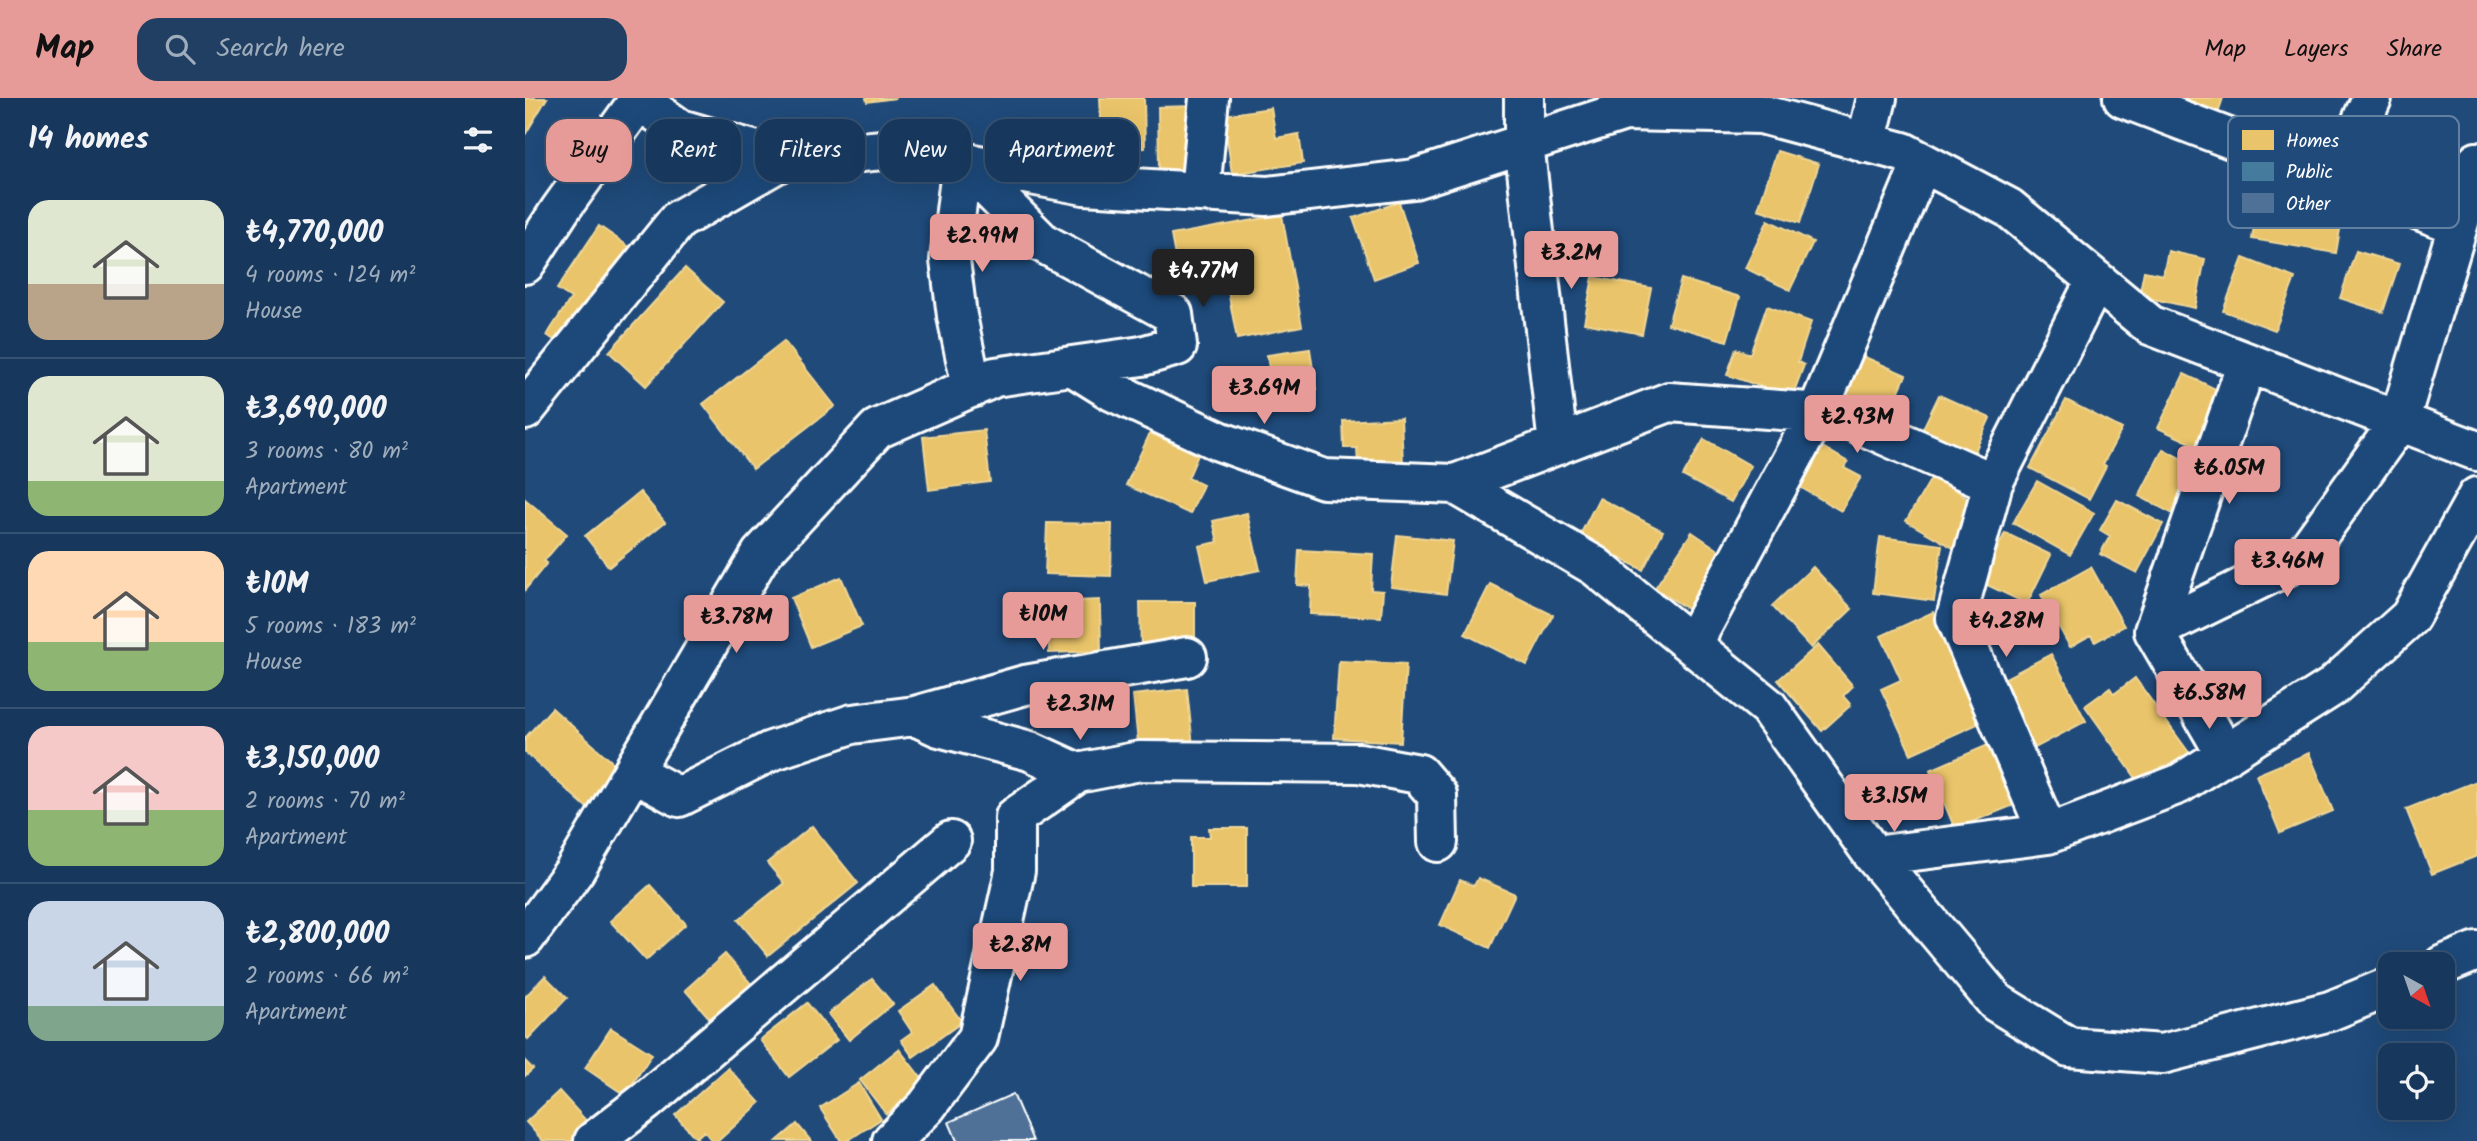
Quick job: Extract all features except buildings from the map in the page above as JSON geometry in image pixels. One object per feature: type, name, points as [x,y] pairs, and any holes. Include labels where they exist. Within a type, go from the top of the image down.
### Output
[{"type":"street","points":[[1200,192],[1209,98]]},
{"type":"street","points":[[1524,98],[1524,144],[1558,445]]},
{"type":"street","points":[[1866,143],[1877,98]]},
{"type":"street","points":[[2123,98],[2228,137]]},
{"type":"street","points":[[2364,116],[2372,98]]},
{"type":"street","points":[[525,264],[637,99],[680,129],[755,151]]},
{"type":"street","points":[[971,164],[1084,185],[1267,196],[1414,178],[1643,105],[1761,114],[1903,152],[2009,208],[2150,324],[2477,452]]},
{"type":"street","points":[[1692,645],[1817,413],[1922,162]]},
{"type":"street","points":[[2459,222],[2477,162]]},
{"type":"street","points":[[525,938],[575,870],[761,554],[877,429],[995,377],[1142,356],[1177,346],[1173,314],[1043,243],[971,171]]},
{"type":"street","points":[[525,410],[678,220],[755,176]]},
{"type":"street","points":[[960,182],[950,260],[957,316],[972,388]]},
{"type":"street","points":[[2154,631],[2301,559],[2399,422],[2457,228]]},
{"type":"street","points":[[2048,834],[1956,618],[1993,483],[2096,280]]},
{"type":"street","points":[[2226,755],[2154,631],[2247,363]]},
{"type":"street","points":[[1072,366],[1112,391],[1219,441],[1324,479],[1455,484],[1669,402],[1837,414],[1993,483]]},
{"type":"street","points":[[1455,484],[1595,566],[1768,707],[1874,856],[1996,1002],[2069,1047],[2162,1054],[2330,1011],[2378,991]]},
{"type":"street","points":[[1874,856],[2048,834],[2179,784],[2332,687],[2410,617],[2477,496]]},
{"type":"street","points":[[633,772],[679,797],[771,751],[852,724],[915,716],[1024,685],[1187,657]]},
{"type":"street","points":[[915,716],[939,727],[1030,751],[1078,773]]},
{"type":"street","points":[[892,1141],[926,1107],[978,1038],[1015,871],[1015,817],[1078,773],[1140,761],[1359,763],[1419,774],[1437,795],[1438,842]]},
{"type":"street","points":[[594,1141],[646,1101],[951,841]]},
{"type":"street","points":[[2455,960],[2477,951]]}]
